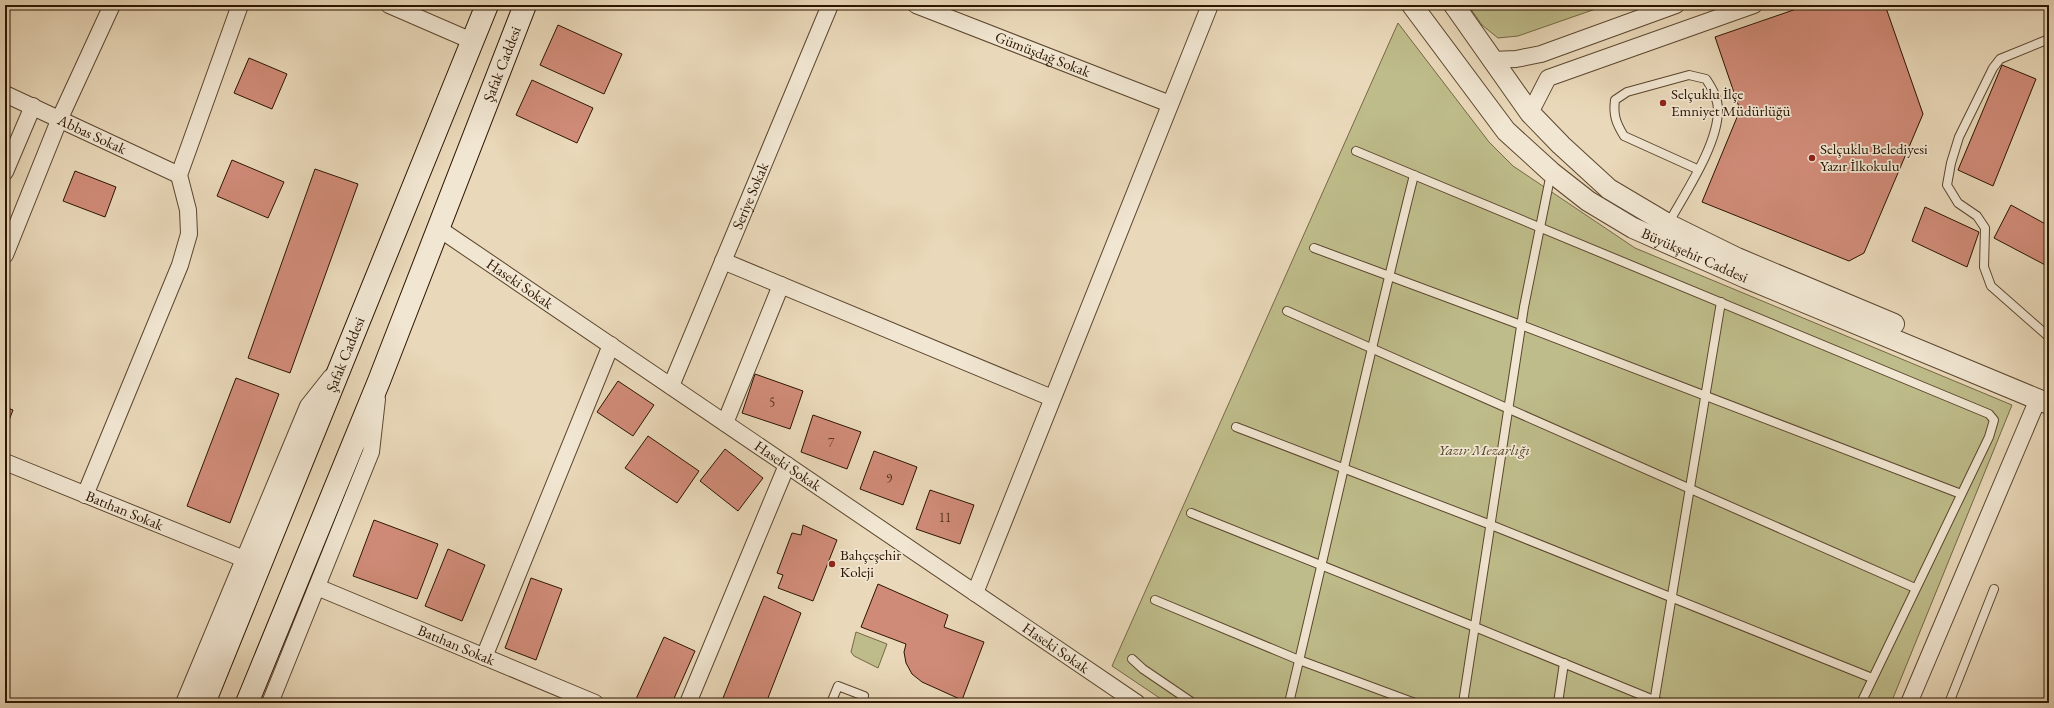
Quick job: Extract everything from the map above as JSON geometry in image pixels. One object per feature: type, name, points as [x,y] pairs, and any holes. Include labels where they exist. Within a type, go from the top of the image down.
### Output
[{"type":"main road","name":"Şafak Caddesi","points":[[204,703],[487,5]]},
{"type":"main road","name":"Şafak Caddesi","points":[[246,703],[379,381],[525,5]]},
{"type":"street","points":[[5,255],[60,118],[112,5]]},
{"type":"street","points":[[85,495],[158,321],[182,257],[189,234],[188,210],[179,175],[240,5]]},
{"type":"street","points":[[389,5],[472,41]]},
{"type":"street","name":"Seriye Sokak","points":[[671,386],[830,5]]},
{"type":"street","name":"Gümüşdağ Sokak","points":[[916,5],[1170,104]]},
{"type":"street","points":[[975,593],[1210,5]]},
{"type":"street","name":"Büyükşehir Caddesi","points":[[1412,5],[1506,131],[1551,172],[1588,201],[1633,228],[1754,281],[2045,398]]},
{"type":"street","name":"Büyükşehir Caddesi","points":[[1454,5],[1530,113],[1561,145],[1609,189],[1668,224],[1737,258],[2045,398]]},
{"type":"street","points":[[1492,60],[1516,59],[1541,54],[1676,5]]},
{"type":"street","points":[[1530,113],[1548,78],[1754,5]]},
{"type":"street","points":[[1541,54],[1548,78]]},
{"type":"street","name":"Abbas Sokak","points":[[5,94],[60,118],[179,175]]},
{"type":"street","points":[[5,172],[33,106]]},
{"type":"street","name":"Haseki Sokak","points":[[438,228],[1136,703]]},
{"type":"street","points":[[723,261],[1052,398]]},
{"type":"street","points":[[725,423],[781,285]]},
{"type":"street","points":[[484,657],[611,345]]},
{"type":"street","points":[[184,703],[308,406],[343,362]]},
{"type":"street","points":[[270,703],[372,452],[379,381]]},
{"type":"street","points":[[1909,703],[2045,398]]},
{"type":"street","name":"Batıhan Sokak","points":[[5,462],[244,559]]},
{"type":"street","points":[[688,703],[787,465]]},
{"type":"street","name":"Batıhan Sokak","points":[[317,587],[595,703]]},
{"type":"lane","points":[[2049,39],[2000,59],[1992,68],[1959,137],[1951,163],[1947,185],[1958,203],[1977,216],[1985,228],[1984,267],[1991,286],[2049,337]]},
{"type":"lane","points":[[1668,224],[1697,169],[1715,134],[1718,109],[1714,91],[1706,79],[1689,75],[1628,92],[1615,100],[1613,113],[1617,126],[1624,136],[1697,169]]},
{"type":"lane","points":[[1356,151],[1989,414],[1994,420],[1989,437],[1915,588],[1861,703]]},
{"type":"lane","points":[[1463,703],[1521,325],[1551,172]]},
{"type":"lane","points":[[1289,703],[1345,470],[1371,349],[1414,175]]},
{"type":"lane","points":[[1314,248],[1521,325],[1961,494]]},
{"type":"lane","points":[[1191,513],[1475,626],[1657,702],[1690,487],[1721,302]]},
{"type":"lane","points":[[1287,312],[1690,487],[1915,588]]},
{"type":"lane","points":[[1236,427],[1491,525],[1872,678]]},
{"type":"lane","points":[[1949,703],[1994,589]]},
{"type":"lane","points":[[1155,600],[1299,660],[1415,703]]},
{"type":"lane","points":[[1132,659],[1143,669],[1193,703]]},
{"type":"lane","points":[[1558,703],[1564,663]]},
{"type":"lane","points":[[830,703],[838,686],[864,696],[862,703]]},
{"type":"green space","points":[[1468,5],[1607,5],[1518,36],[1498,38],[1482,25]]},
{"type":"green space","name":"Yazır Mezarlığı","points":[[1398,23],[1489,142],[1513,166],[1635,248],[2012,405],[1891,703],[1167,703],[1112,666]]},
{"type":"green space","points":[[856,632],[887,644],[878,668],[854,656],[851,652]]},
{"type":"building","name":"Selçuklu Belediyesi Yazır İlkokulu","points":[[1808,5],[1885,5],[1923,114],[1864,253],[1849,261],[1702,202],[1740,110],[1715,37]]},
{"type":"building","points":[[558,25],[622,54],[604,94],[540,65]]},
{"type":"building","points":[[249,58],[287,74],[272,109],[234,93]]},
{"type":"building","points":[[2002,65],[2036,79],[1993,186],[1958,170]]},
{"type":"building","points":[[532,80],[593,108],[577,143],[516,115]]},
{"type":"building","points":[[232,160],[284,182],[268,218],[217,196]]},
{"type":"building","points":[[315,169],[358,184],[290,373],[248,358]]},
{"type":"building","points":[[75,171],[116,187],[105,217],[63,201]]},
{"type":"building","points":[[2011,205],[2049,226],[2049,267],[1994,238]]},
{"type":"building","points":[[1925,207],[1979,232],[1967,267],[1912,241]]},
{"type":"building","points":[[755,374],[803,391],[790,429],[742,413]]},
{"type":"building","points":[[236,378],[279,394],[230,523],[187,506]]},
{"type":"building","points":[[618,381],[654,405],[633,436],[597,412]]},
{"type":"building","points":[[5,407],[13,410],[6,428],[5,428]]},
{"type":"building","points":[[813,415],[861,432],[847,469],[801,452]]},
{"type":"building","points":[[648,436],[699,471],[677,503],[625,468]]},
{"type":"building","points":[[725,449],[763,478],[738,511],[700,481]]},
{"type":"building","points":[[874,451],[917,467],[903,505],[860,489]]},
{"type":"building","points":[[930,490],[974,505],[960,544],[916,529]]},
{"type":"building","points":[[374,520],[438,544],[417,599],[353,576]]},
{"type":"building","points":[[803,525],[837,540],[813,601],[778,588],[783,575],[777,573],[792,533],[801,535]]},
{"type":"building","points":[[448,549],[485,565],[462,621],[425,606]]},
{"type":"building","points":[[531,578],[562,589],[536,660],[505,648]]},
{"type":"building","points":[[878,584],[948,615],[944,627],[984,642],[962,700],[922,682],[912,674],[906,663],[904,652],[906,644],[861,627]]},
{"type":"building","points":[[764,596],[801,613],[766,703],[721,703]]},
{"type":"building","points":[[664,637],[695,651],[672,703],[646,703],[636,699]]},
{"type":"place","name":"Selçuklu İlçe Emniyet Müdürlüğü","points":[[1663,103]]},
{"type":"place","name":"Selçuklu Belediyesi Yazır İlkokulu","points":[[1812,158]]},
{"type":"place","name":"Bahçeşehir Koleji","points":[[832,564]]}]
